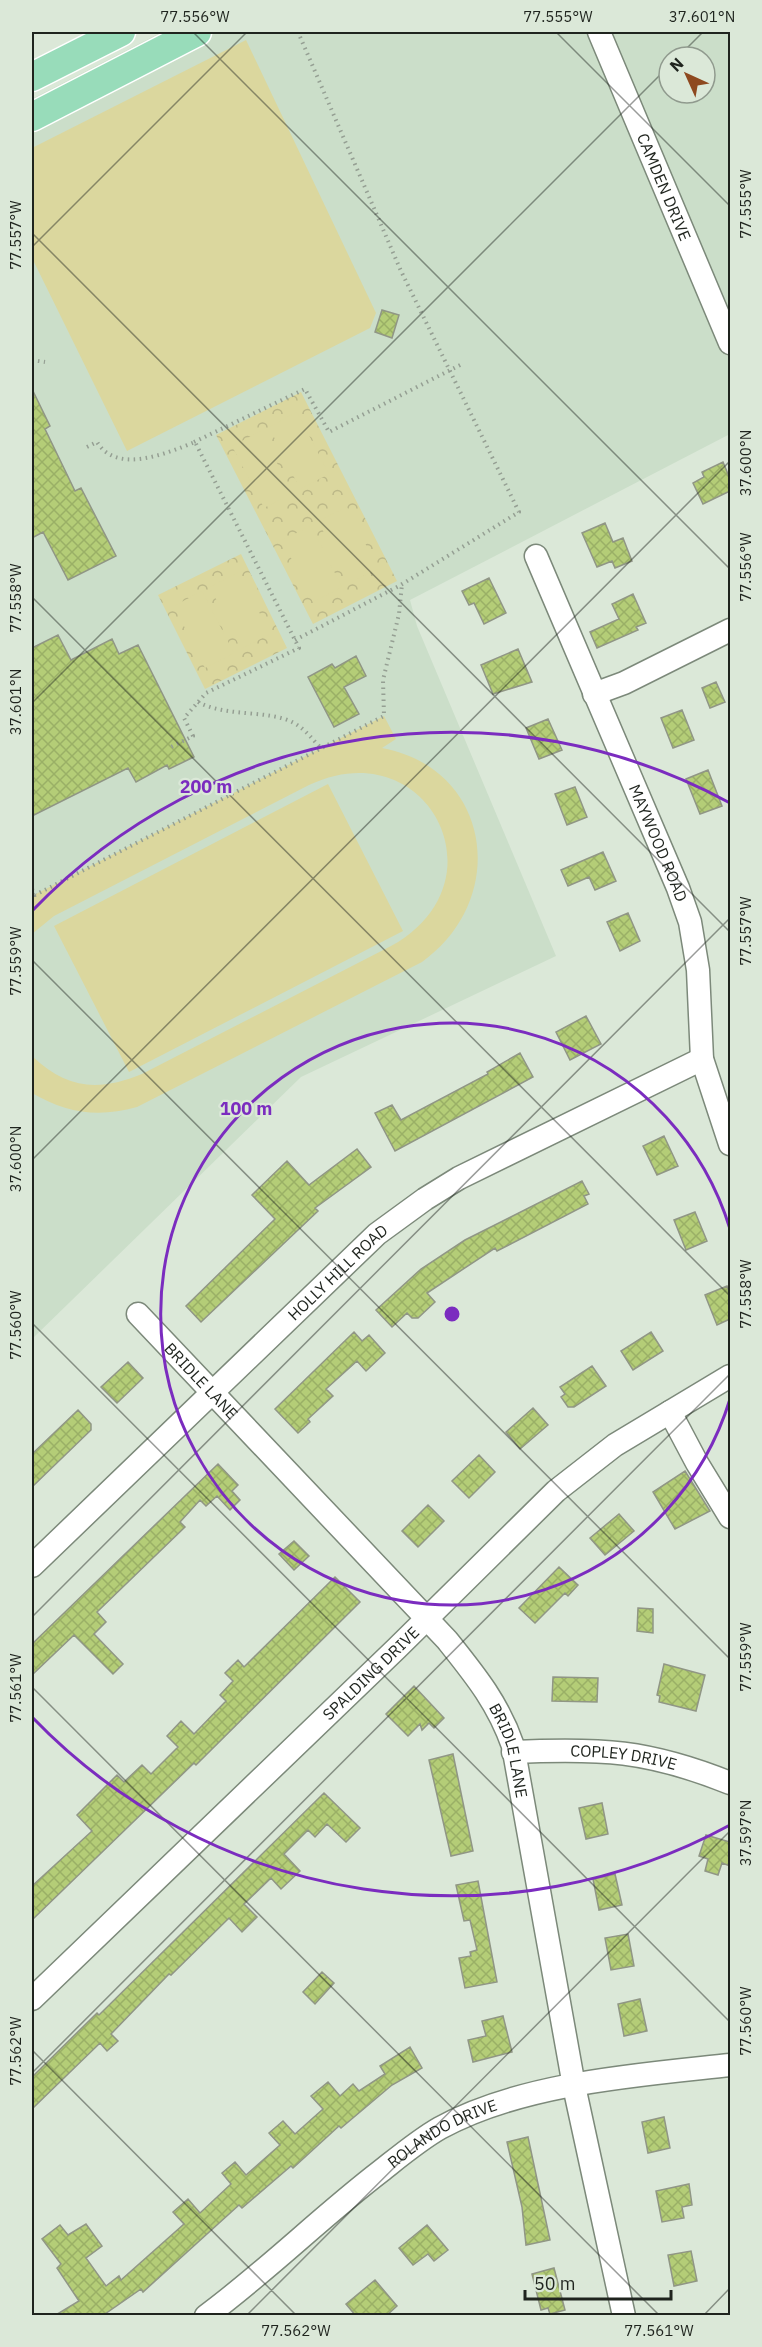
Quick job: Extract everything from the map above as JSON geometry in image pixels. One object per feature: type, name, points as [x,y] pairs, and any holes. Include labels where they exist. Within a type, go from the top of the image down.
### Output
[{"type":"main road","points":[[32,77],[121,32]]},
{"type":"main road","points":[[32,117],[197,32]]},
{"type":"street","name":"CAMDEN DRIVE","points":[[599,32],[730,343]]},
{"type":"street","name":"MAYWOOD ROAD","points":[[536,556],[678,888],[690,922],[698,970],[702,1059],[730,1144]]},
{"type":"street","points":[[594,694],[624,683],[730,630]]},
{"type":"street","name":"HOLLY HILL ROAD","points":[[32,1566],[377,1234],[425,1199],[480,1168],[702,1059]]},
{"type":"street","name":"BRIDLE LANE","points":[[138,1314],[426,1618],[490,1694],[506,1725],[513,1752],[574,2086],[624,2316]]},
{"type":"street","name":"SPALDING DRIVE","points":[[32,1999],[556,1491],[615,1445],[730,1376]]},
{"type":"street","points":[[670,1412],[697,1463],[730,1517]]},
{"type":"street","name":"COPLEY DRIVE","points":[[513,1752],[618,1751],[651,1756],[693,1767],[730,1783]]},
{"type":"street","name":"ROLANDO DRIVE","points":[[206,2316],[351,2194],[439,2129],[474,2111],[506,2101],[629,2076],[730,2065]]},
{"type":"path","points":[[295,640],[402,584],[519,512],[401,271],[298,32]]},
{"type":"path","points":[[32,360],[45,362]]},
{"type":"path","points":[[87,447],[97,442],[103,451],[112,457],[140,458],[162,455],[305,389],[329,432],[464,363]]},
{"type":"path","points":[[169,748],[194,736],[184,718],[206,693],[299,648],[195,442],[190,444]]},
{"type":"path","points":[[32,889],[35,895],[384,716],[383,680],[399,614],[402,584]]},
{"type":"path","points":[[198,702],[228,712],[285,719],[300,726],[321,748]]},
{"type":"shaded area","points":[[162,32],[730,32],[730,434],[410,600],[417,626],[556,956],[301,1077],[32,1339],[32,99]]},
{"type":"green space","points":[[246,40],[376,313],[370,328],[127,451],[32,258],[32,148]]},
{"type":"green space","points":[[301,392],[397,581],[313,624],[216,435]]},
{"type":"green space","points":[[297,412],[329,474],[300,489],[269,427]]},
{"type":"green space","points":[[261,431],[292,493],[264,508],[232,446]]},
{"type":"green space","points":[[347,507],[378,569],[349,583],[318,521]]},
{"type":"green space","points":[[311,526],[342,587],[313,602],[282,540]]},
{"type":"green space","points":[[241,554],[287,648],[205,689],[158,595]]},
{"type":"green space","points":[[239,572],[270,634],[241,649],[210,587]]},
{"type":"green space","points":[[202,591],[234,653],[205,668],[174,606]]},
{"type":"green space","points":[[384,716],[396,739],[382,748],[419,761],[447,782],[466,809],[476,840],[477,873],[468,905],[450,936],[422,962],[137,1107],[109,1112],[83,1112],[57,1105],[32,1093],[32,1056],[45,1067],[71,1081],[97,1085],[126,1080],[142,1074],[391,946],[426,918],[444,886],[447,852],[438,820],[417,794],[388,778],[351,773],[309,785],[54,916],[32,934],[32,896]]},
{"type":"green space","points":[[328,784],[403,931],[129,1072],[54,926]]},
{"type":"building","points":[[382,310],[399,315],[392,338],[375,332]]},
{"type":"building","points":[[32,389],[50,426],[45,429],[75,491],[81,488],[116,556],[68,580],[43,532],[32,538]]},
{"type":"building","points":[[723,462],[730,479],[730,491],[703,504],[693,483],[704,477],[702,472]]},
{"type":"building","points":[[605,523],[613,542],[623,538],[632,561],[615,568],[612,561],[597,567],[582,533]]},
{"type":"building","points":[[489,578],[506,613],[484,624],[474,603],[469,605],[462,591]]},
{"type":"building","points":[[633,594],[646,623],[636,627],[638,630],[597,648],[590,632],[619,619],[612,604]]},
{"type":"building","points":[[58,635],[71,660],[112,639],[119,654],[138,645],[194,757],[169,769],[167,765],[136,782],[128,768],[32,816],[32,648]]},
{"type":"building","points":[[518,649],[532,682],[493,694],[481,665]]},
{"type":"building","points":[[356,656],[366,676],[344,687],[359,714],[334,727],[308,677],[332,664],[335,668]]},
{"type":"building","points":[[716,682],[725,702],[710,708],[702,688]]},
{"type":"building","points":[[682,710],[694,740],[673,748],[661,718]]},
{"type":"building","points":[[548,719],[562,750],[539,759],[526,728]]},
{"type":"building","points":[[708,770],[722,806],[700,814],[686,779]]},
{"type":"building","points":[[575,787],[587,817],[567,825],[555,794]]},
{"type":"building","points":[[603,852],[616,881],[595,890],[589,877],[568,886],[561,870]]},
{"type":"building","points":[[628,913],[640,941],[620,951],[607,922]]},
{"type":"building","points":[[586,1016],[601,1044],[570,1060],[556,1032]]},
{"type":"building","points":[[520,1053],[533,1077],[395,1151],[375,1113],[392,1105],[401,1120],[488,1074],[487,1072]]},
{"type":"building","points":[[664,1136],[678,1166],[657,1175],[643,1146]]},
{"type":"building","points":[[357,1149],[371,1167],[315,1208],[318,1211],[201,1322],[186,1306],[275,1219],[252,1195],[287,1161],[309,1185]]},
{"type":"building","points":[[582,1181],[589,1194],[584,1196],[588,1204],[497,1251],[495,1248],[427,1293],[435,1302],[418,1318],[412,1318],[407,1313],[392,1327],[376,1310],[421,1269],[465,1240]]},
{"type":"building","points":[[695,1212],[707,1241],[686,1250],[674,1220]]},
{"type":"building","points":[[727,1286],[730,1294],[730,1319],[717,1325],[705,1295]]},
{"type":"building","points":[[354,1332],[362,1341],[369,1335],[385,1353],[366,1371],[357,1361],[326,1389],[333,1396],[308,1419],[310,1422],[298,1433],[275,1409]]},
{"type":"building","points":[[651,1332],[663,1351],[633,1370],[621,1351]]},
{"type":"building","points":[[128,1362],[143,1378],[117,1403],[101,1387]]},
{"type":"building","points":[[592,1366],[606,1386],[574,1407],[568,1407],[561,1397],[565,1394],[560,1387]]},
{"type":"building","points":[[533,1408],[548,1425],[520,1449],[506,1432]]},
{"type":"building","points":[[78,1410],[91,1424],[91,1430],[32,1487],[32,1454]]},
{"type":"building","points":[[479,1455],[495,1472],[469,1498],[452,1481]]},
{"type":"building","points":[[218,1464],[238,1485],[232,1491],[240,1500],[230,1510],[217,1496],[206,1506],[200,1500],[180,1522],[185,1527],[97,1612],[106,1622],[94,1634],[123,1664],[113,1674],[74,1635],[32,1675],[32,1644]]},
{"type":"building","points":[[685,1471],[710,1511],[675,1529],[653,1492]]},
{"type":"building","points":[[428,1505],[444,1521],[418,1547],[402,1531]]},
{"type":"building","points":[[619,1514],[634,1531],[605,1555],[590,1538]]},
{"type":"building","points":[[294,1541],[309,1556],[294,1570],[279,1554]]},
{"type":"building","points":[[559,1567],[578,1585],[568,1596],[565,1593],[535,1623],[519,1608]]},
{"type":"building","points":[[335,1577],[360,1602],[196,1765],[194,1763],[32,1920],[32,1886],[92,1831],[77,1815],[117,1775],[124,1782],[142,1765],[151,1774],[178,1747],[167,1736],[181,1721],[194,1734],[226,1701],[220,1695],[233,1681],[225,1673],[238,1660],[244,1667]]},
{"type":"building","points":[[638,1608],[653,1609],[653,1633],[637,1631]]},
{"type":"building","points":[[664,1664],[705,1675],[696,1711],[659,1702],[660,1696],[657,1695]]},
{"type":"building","points":[[553,1677],[598,1678],[597,1702],[552,1701]]},
{"type":"building","points":[[414,1686],[444,1718],[434,1728],[429,1723],[422,1730],[420,1724],[408,1736],[386,1714]]},
{"type":"building","points":[[453,1754],[473,1851],[451,1856],[429,1760]]},
{"type":"building","points":[[324,1793],[360,1828],[346,1842],[327,1824],[315,1837],[308,1830],[284,1854],[300,1871],[281,1889],[271,1878],[244,1904],[257,1917],[242,1932],[229,1918],[171,1975],[169,1974],[111,2034],[118,2041],[107,2051],[100,2043],[32,2109],[32,2077],[97,2013],[99,2015]]},
{"type":"building","points":[[602,1803],[608,1834],[586,1839],[579,1808]]},
{"type":"building","points":[[706,1835],[730,1842],[730,1866],[722,1863],[718,1875],[705,1871],[708,1859],[699,1856]]},
{"type":"building","points":[[615,1874],[622,1905],[599,1910],[593,1879]]},
{"type":"building","points":[[478,1881],[497,1982],[465,1988],[459,1958],[471,1956],[470,1952],[477,1950],[470,1920],[464,1921],[456,1885]]},
{"type":"building","points":[[628,1934],[634,1966],[611,1970],[605,1938]]},
{"type":"building","points":[[322,1972],[334,1983],[315,2004],[303,1992]]},
{"type":"building","points":[[640,1999],[647,2031],[624,2036],[618,2004]]},
{"type":"building","points":[[503,2016],[512,2052],[473,2062],[468,2040],[486,2036],[482,2021]]},
{"type":"building","points":[[410,2047],[422,2068],[392,2085],[341,2128],[339,2126],[293,2168],[291,2166],[242,2208],[239,2205],[143,2292],[141,2289],[102,2316],[54,2316],[79,2301],[57,2268],[61,2264],[42,2239],[60,2225],[68,2235],[86,2224],[102,2246],[86,2258],[106,2286],[119,2276],[121,2280],[184,2224],[173,2212],[188,2199],[200,2213],[231,2184],[222,2173],[235,2162],[246,2175],[280,2145],[269,2133],[283,2121],[295,2134],[323,2109],[311,2096],[328,2082],[340,2096],[353,2084],[359,2091],[385,2074],[380,2066]]},
{"type":"building","points":[[664,2117],[670,2148],[648,2153],[642,2122]]},
{"type":"building","points":[[528,2137],[550,2240],[526,2245],[522,2207],[507,2142]]},
{"type":"building","points":[[689,2184],[692,2205],[682,2207],[684,2218],[662,2222],[656,2191]]},
{"type":"building","points":[[427,2225],[448,2250],[434,2261],[428,2254],[413,2265],[399,2248]]},
{"type":"building","points":[[691,2251],[697,2281],[674,2286],[668,2255]]},
{"type":"building","points":[[554,2268],[565,2310],[550,2314],[548,2308],[541,2310],[532,2274]]},
{"type":"building","points":[[375,2280],[397,2306],[386,2316],[356,2316],[346,2304]]}]
